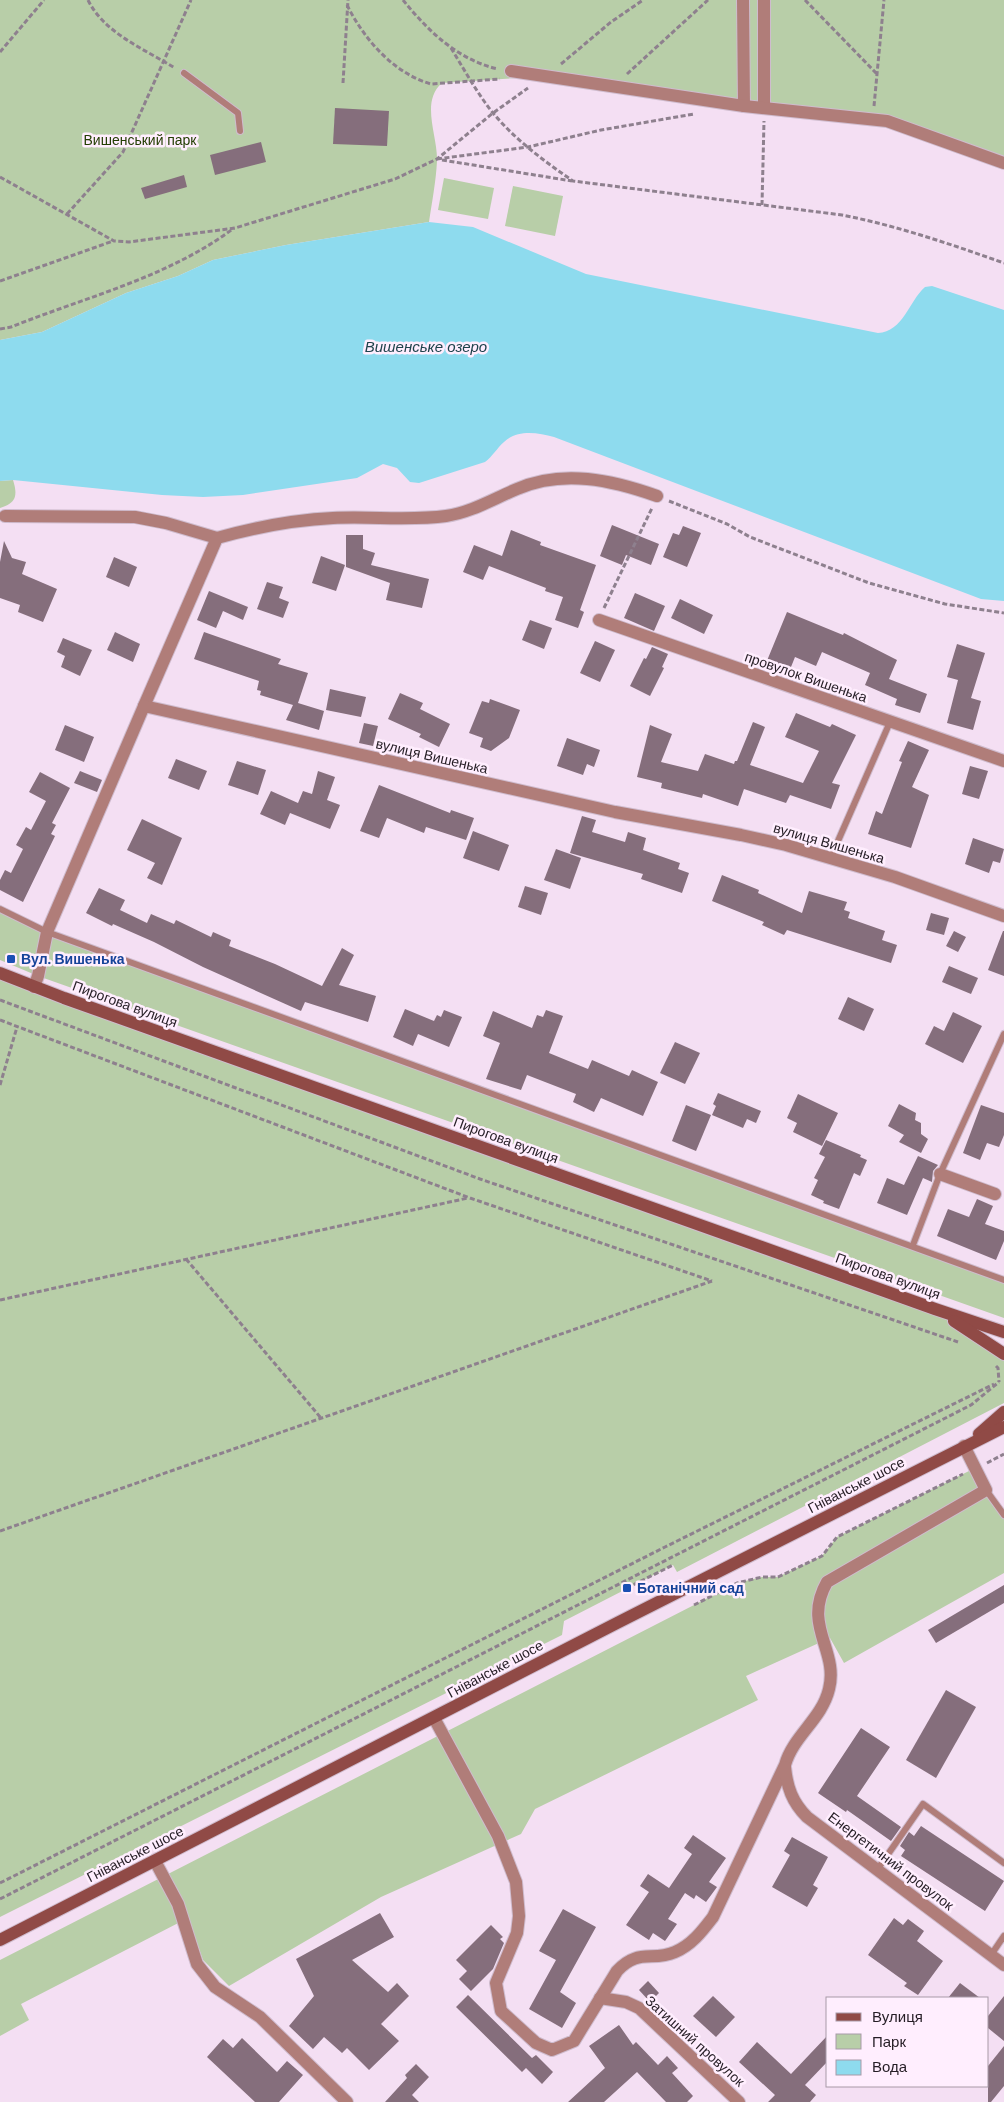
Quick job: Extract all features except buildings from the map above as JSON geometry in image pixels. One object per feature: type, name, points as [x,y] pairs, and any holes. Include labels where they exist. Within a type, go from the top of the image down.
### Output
[{"type":"main road","name":"Пирогова вулиця","points":[[0,973],[935,1309],[1004,1332]]},
{"type":"main road","points":[[935,1309],[987,1341],[999,1359]]},
{"type":"main road","points":[[964,1446],[1004,1412]]},
{"type":"main road","name":"Гніванське шосе","points":[[0,1940],[434,1718],[616,1622],[1004,1426]]},
{"type":"street","points":[[743,0],[744,106]]},
{"type":"street","points":[[764,0],[764,108]]},
{"type":"street","points":[[510,75],[546,76],[744,106],[873,120],[900,125],[1004,163]]},
{"type":"street","points":[[5,516],[135,518],[166,523],[218,538],[291,521],[335,518],[422,518],[447,516],[476,508],[518,488],[553,478],[604,481],[657,496]]},
{"type":"street","points":[[34,986],[38,976],[47,932],[218,538]]},
{"type":"street","name":"провулок Вишенька","points":[[599,620],[1004,761]]},
{"type":"street","name":"вулиця Вишенька","points":[[144,706],[615,812],[742,835],[831,857],[895,877],[1004,916]]},
{"type":"street","points":[[940,1174],[995,1194]]},
{"type":"street","points":[[434,1718],[498,1836],[516,1882],[520,1916],[517,1934],[496,1983],[501,2011],[536,2043],[552,2050],[574,2041],[600,1998],[626,1962],[638,1956],[676,1952],[704,1930],[713,1917],[785,1765],[788,1754],[819,1713],[830,1689],[830,1666],[818,1618],[821,1593],[828,1582],[986,1490],[964,1446]]},
{"type":"street","name":"Енергетичний провулок","points":[[785,1765],[786,1782],[797,1807],[807,1817],[1004,1966]]},
{"type":"street","points":[[155,1861],[178,1904],[197,1964],[215,1987],[260,2017],[347,2102]]},
{"type":"street","name":"Затишний провулок","points":[[600,1998],[626,2002],[639,2008],[739,2102]]},
{"type":"lane","points":[[184,73],[238,113],[240,131]]},
{"type":"lane","points":[[831,857],[890,722]]},
{"type":"lane","points":[[0,909],[47,932],[913,1245],[1004,1280]]},
{"type":"lane","points":[[913,1245],[940,1174],[1004,1034]]},
{"type":"lane","points":[[986,1490],[1004,1515]]},
{"type":"lane","points":[[877,1870],[923,1804],[1004,1863]]},
{"type":"lane","points":[[990,1955],[1004,1936]]},
{"type":"path","points":[[0,52],[44,0]]},
{"type":"path","points":[[88,0],[93,10],[108,27],[184,73]]},
{"type":"path","points":[[66,214],[123,152],[191,0]]},
{"type":"path","points":[[344,84],[348,0]]},
{"type":"path","points":[[403,0],[434,34],[451,48],[475,62],[510,75]]},
{"type":"path","points":[[0,281],[114,241],[129,242],[235,228],[395,179],[437,159],[494,113],[546,76],[611,22],[642,0]]},
{"type":"path","points":[[614,86],[708,0]]},
{"type":"path","points":[[805,0],[877,74]]},
{"type":"path","points":[[873,120],[884,0]]},
{"type":"path","points":[[347,5],[363,34],[385,57],[411,75],[430,84],[472,82],[510,75]]},
{"type":"path","points":[[451,48],[494,113],[528,147],[573,181]]},
{"type":"path","points":[[762,205],[764,108]]},
{"type":"path","points":[[437,159],[528,147],[601,130],[696,114]]},
{"type":"path","points":[[437,159],[573,181],[842,215],[890,225],[1004,263]]},
{"type":"path","points":[[0,177],[114,241]]},
{"type":"path","points":[[0,329],[11,327],[166,268],[203,250],[235,228]]},
{"type":"path","points":[[599,620],[657,496],[727,524],[750,537],[869,583],[945,604],[1004,613]]},
{"type":"path","points":[[0,1000],[480,1179],[961,1343]]},
{"type":"path","points":[[0,1020],[470,1198],[712,1281],[0,1532]]},
{"type":"path","points":[[0,1085],[17,1027]]},
{"type":"path","points":[[0,1300],[470,1198]]},
{"type":"path","points":[[186,1259],[321,1418]]},
{"type":"path","points":[[999,1359],[999,1382]]},
{"type":"path","points":[[0,1883],[656,1552],[999,1382]]},
{"type":"path","points":[[0,1899],[962,1409],[999,1382]]},
{"type":"path","points":[[694,1605],[737,1583],[762,1577],[778,1577],[822,1556],[837,1537],[1004,1454]]},
{"type":"path","points":[[627,1588],[674,1565]]},
{"type":"green space","name":"Вишенський парк","points":[[0,0],[1004,0],[1004,163],[901,125],[546,76],[442,83],[432,100],[431,109],[437,161],[429,222],[286,245],[213,260],[178,276],[126,293],[42,332],[0,340]]},
{"type":"green space","points":[[444,178],[494,188],[488,219],[438,210]]},
{"type":"green space","points":[[513,186],[563,196],[555,236],[505,226]]},
{"type":"green space","points":[[13,480],[14,498],[9,504],[0,508],[0,481]]},
{"type":"green space","points":[[0,910],[47,932],[1004,1280],[1004,1318],[38,976],[0,960]]},
{"type":"green space","points":[[0,973],[935,1309],[1004,1354],[1004,1403],[677,1572],[673,1565],[564,1621],[562,1635],[0,1917]]},
{"type":"green space","points":[[975,1468],[1004,1515],[1004,1573],[844,1663],[830,1638],[746,1676],[758,1700],[535,1809],[521,1834],[381,1897],[229,1986],[203,1960],[188,1918],[21,2004],[29,2020],[0,2036],[0,1960],[737,1583],[762,1577],[778,1577],[822,1556],[837,1537]]},
{"type":"water","name":"Вишенське озеро","points":[[429,222],[473,227],[586,274],[878,333],[887,331],[900,322],[925,287],[932,286],[1004,310],[1004,601],[981,599],[554,437],[535,433],[515,435],[502,444],[485,462],[419,483],[410,482],[397,468],[383,464],[357,478],[243,495],[203,497],[162,495],[13,480],[0,481],[0,340],[42,332],[126,293],[178,276],[213,260],[286,245]]},
{"type":"place","name":"Вул. Вишенька","points":[[11,959]]},
{"type":"place","name":"Ботанічний сад","points":[[627,1588]]}]
